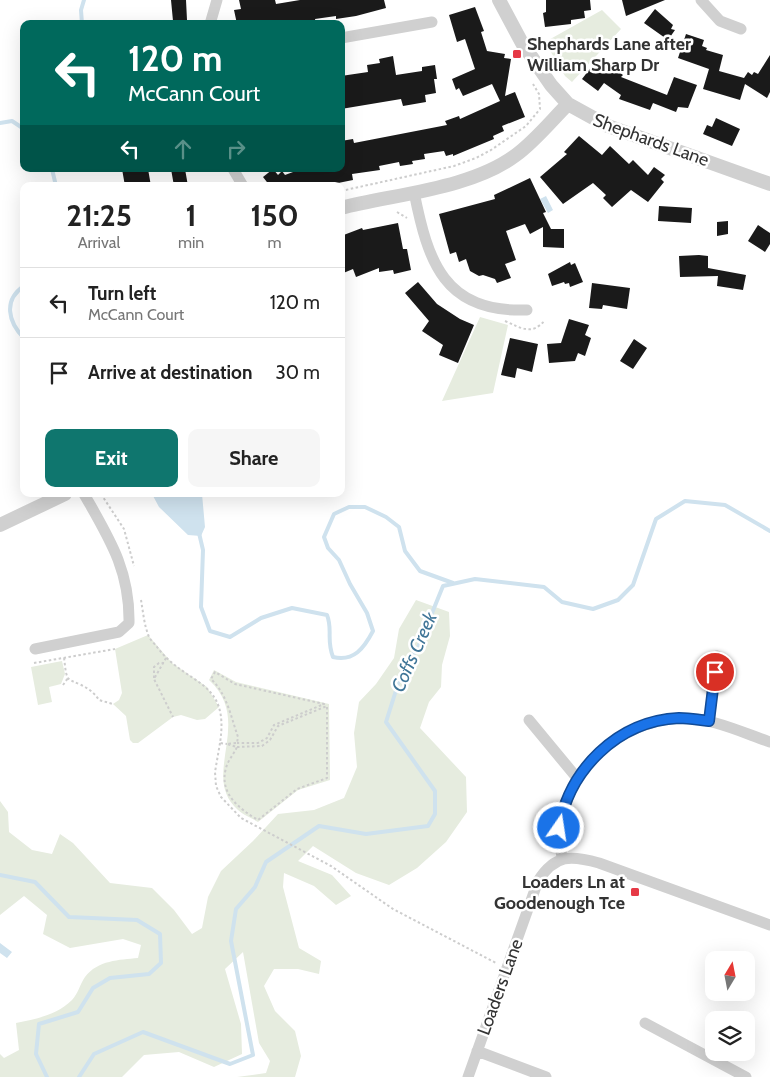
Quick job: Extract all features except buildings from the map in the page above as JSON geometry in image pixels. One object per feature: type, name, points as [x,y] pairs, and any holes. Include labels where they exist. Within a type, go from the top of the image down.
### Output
[{"type":"street","points":[[211,20],[217,0]]},
{"type":"street","name":"Shephards Lane","points":[[499,0],[522,43],[551,86],[568,104],[608,126],[770,184]]},
{"type":"street","points":[[701,0],[720,21],[741,29]]},
{"type":"street","points":[[345,37],[432,22]]},
{"type":"street","points":[[345,207],[456,183],[516,155],[568,104]]},
{"type":"street","points":[[414,192],[432,261],[446,280],[460,294],[481,305],[506,311],[527,310]]},
{"type":"street","points":[[0,524],[58,497]]},
{"type":"street","points":[[35,649],[120,632],[130,623],[130,599],[116,550],[86,497]]},
{"type":"street","points":[[709,721],[717,656]]},
{"type":"street","points":[[770,742],[709,721],[679,718],[657,722],[634,730],[608,745],[592,758],[577,778],[562,813],[559,828],[562,858],[586,859],[599,863],[770,925]]},
{"type":"street","points":[[528,720],[577,778]]},
{"type":"street","name":"Loaders Lane","points":[[468,1077],[538,880],[549,866],[562,858]]},
{"type":"street","points":[[645,1023],[746,1077]]},
{"type":"street","points":[[477,1051],[546,1077]]},
{"type":"path","points":[[345,190],[454,166],[491,150],[526,126],[540,109],[539,94],[533,84]]},
{"type":"path","points":[[148,635],[166,658],[207,686],[218,703],[223,726],[214,772],[216,786],[221,797],[241,818],[331,866],[393,909],[507,968]]},
{"type":"path","points":[[34,663],[115,649]]},
{"type":"path","points":[[64,658],[68,678],[72,682],[84,684],[94,692],[99,700],[113,704]]},
{"type":"path","points":[[154,679],[166,658]]},
{"type":"path","points":[[164,663],[158,663],[154,667],[154,679],[173,717]]},
{"type":"path","points":[[220,743],[237,745],[262,746],[270,740],[278,726],[327,706],[327,778],[297,788],[258,820],[238,808],[226,787],[226,768],[237,745],[238,737],[226,701],[219,688],[211,679],[215,672],[235,684],[324,704],[274,725],[267,738],[258,743],[237,745]]},
{"type":"path","points":[[63,685],[68,678]]},
{"type":"shaded area","points":[[602,10],[621,29],[572,82],[565,76],[545,42]]},
{"type":"shaded area","points":[[480,317],[508,325],[493,393],[442,401]]},
{"type":"shaded area","points":[[416,600],[449,612],[450,636],[442,665],[441,687],[429,702],[420,728],[466,777],[467,812],[446,842],[417,868],[389,885],[356,873],[313,846],[298,861],[332,875],[351,896],[336,905],[314,886],[284,873],[283,887],[299,948],[321,961],[319,974],[298,969],[274,969],[264,986],[275,1011],[295,1031],[301,1056],[295,1077],[237,1077],[266,1073],[270,1061],[259,1043],[243,952],[225,969],[241,1024],[242,1054],[214,1067],[179,1052],[144,1055],[122,1077],[0,1077],[0,1054],[4,1058],[19,1050],[16,1023],[39,1018],[60,1009],[74,998],[90,971],[109,962],[138,958],[141,945],[123,939],[70,948],[43,934],[47,915],[24,896],[0,915],[0,801],[8,812],[9,832],[32,850],[52,854],[60,834],[73,843],[110,883],[152,888],[174,910],[192,934],[202,928],[208,897],[221,871],[278,814],[314,810],[344,798],[357,767],[354,733],[359,702],[376,684],[394,658],[399,629]]},
{"type":"shaded area","points":[[148,635],[172,663],[207,687],[219,707],[205,719],[197,720],[181,715],[173,717],[138,743],[133,743],[130,740],[126,716],[113,704],[119,700],[122,693],[115,649]]},
{"type":"shaded area","points":[[62,661],[65,674],[61,684],[49,687],[52,702],[38,705],[31,667]]},
{"type":"shaded area","points":[[214,670],[236,682],[329,704],[330,780],[298,790],[258,822],[238,810],[227,796],[223,781],[228,731],[227,713],[222,696],[209,680]]},
{"type":"water","points":[[546,196],[553,210],[548,213],[540,199]]},
{"type":"water","points":[[154,497],[202,497],[205,527],[201,536],[188,535],[159,507]]},
{"type":"water","points":[[0,943],[12,952],[7,958],[0,953]]},
{"type":"waterway","points":[[82,20],[81,10],[84,0]]},
{"type":"waterway","points":[[0,123],[12,121],[20,126]]},
{"type":"waterway","points":[[53,172],[55,182]]},
{"type":"waterway","points":[[20,289],[13,298],[10,311],[14,325],[20,333]]},
{"type":"waterway","name":"Coffs Creek","points":[[79,1077],[94,1054],[143,1032],[230,1064],[253,1055],[231,941],[236,909],[255,887],[266,862],[319,826],[366,834],[428,826],[435,814],[435,791],[386,722],[405,662],[417,650],[443,586],[475,579],[544,587],[562,602],[593,609],[618,600],[633,585],[656,519],[685,501],[725,505],[770,531]]},
{"type":"waterway","points":[[199,533],[203,550],[201,607],[210,631],[230,637],[261,618],[292,608],[327,615],[333,657],[347,657],[362,648],[373,631],[367,613],[339,560],[328,548],[324,537],[334,514],[349,507],[365,507],[386,517],[399,527],[405,551],[420,571],[453,583]]},
{"type":"waterway","name":"Coffs Creek","points":[[0,875],[35,882],[69,917],[137,920],[160,934],[161,963],[149,974],[110,978],[93,988],[78,1012],[39,1024],[36,1054],[47,1077]]},
{"type":"place","name":"Shephards Lane after William Sharp Dr","points":[[517,54]]},
{"type":"place","name":"Loaders Ln at Goodenough Tce","points":[[635,892]]},
{"type":"route","points":[[559,828],[568,796],[577,778],[592,758],[620,736],[657,722],[679,718],[709,721],[715,672]]}]
